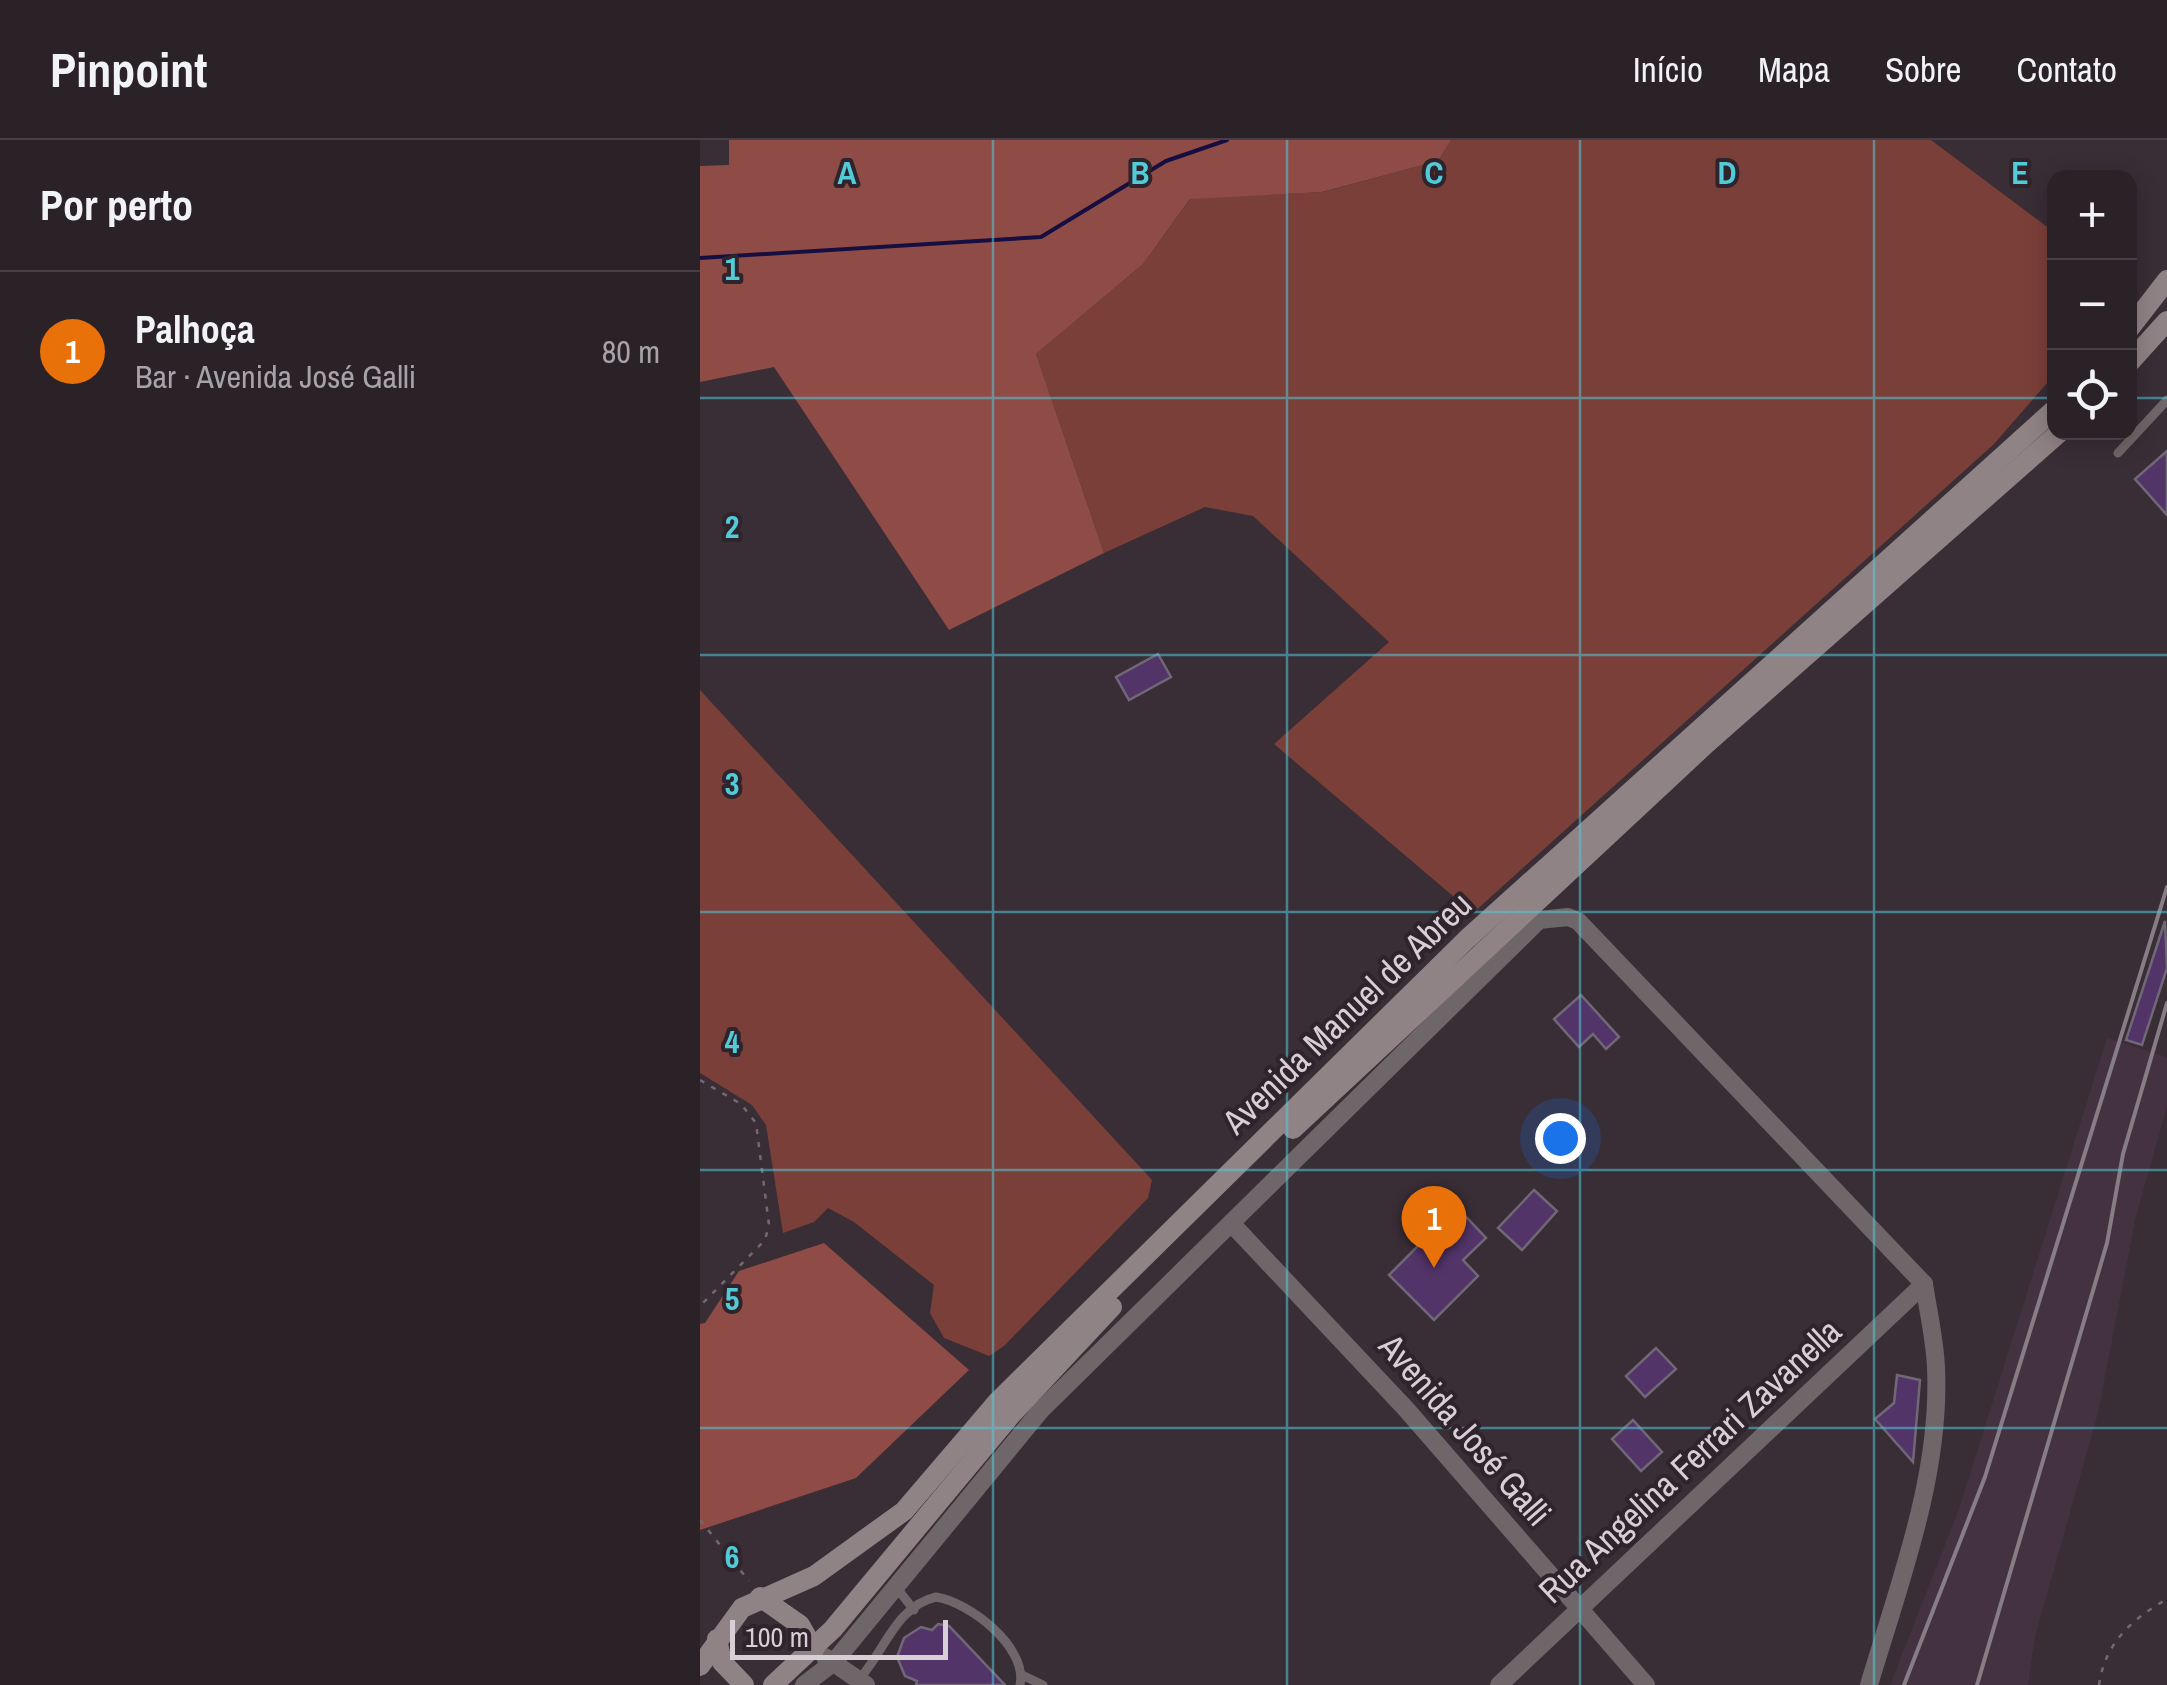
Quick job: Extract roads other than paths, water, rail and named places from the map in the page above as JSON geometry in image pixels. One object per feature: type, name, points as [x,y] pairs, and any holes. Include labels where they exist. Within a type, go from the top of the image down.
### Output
[{"type":"main road","points":[[2137,319],[2167,280]]},
{"type":"main road","points":[[2137,354],[2167,321]]},
{"type":"main road","name":"Avenida Manuel de Abreu","points":[[700,1666],[742,1608],[814,1576],[904,1512],[998,1401],[1468,939],[2047,416]]},
{"type":"main road","name":"Avenida Manuel de Abreu","points":[[773,1685],[814,1650],[879,1578],[1010,1416],[1225,1194],[1692,757],[2051,440]]},
{"type":"main road","points":[[760,1597],[792,1618],[814,1650]]},
{"type":"main road","points":[[716,1639],[722,1662],[744,1685]]},
{"type":"street","points":[[804,1685],[834,1662],[1041,1410],[1539,920],[1568,916],[1578,922],[1924,1284],[1936,1369],[1931,1446],[1912,1541],[1869,1685]]},
{"type":"street","name":"Avenida José Galli","points":[[1231,1222],[1406,1409],[1646,1685]]},
{"type":"street","name":"Rua Angelina Ferrari Zavanella","points":[[1499,1685],[1924,1284]]},
{"type":"street","points":[[814,1650],[863,1682]]},
{"type":"lane","points":[[2118,452],[2167,400]]},
{"type":"lane","points":[[896,1587],[914,1610]]},
{"type":"lane","points":[[863,1682],[894,1626],[930,1598],[956,1600],[997,1636],[1016,1659],[1021,1680],[1043,1685]]},
{"type":"waterway","points":[[700,258],[1041,237],[1166,161],[1227,140]]},
{"type":"railway","points":[[1904,1685],[1985,1477],[2167,887]]},
{"type":"railway","points":[[1977,1685],[2107,1243],[2123,1154],[2167,1003]]},
{"type":"place","name":"Palhoça","points":[[1434,1268]]}]
